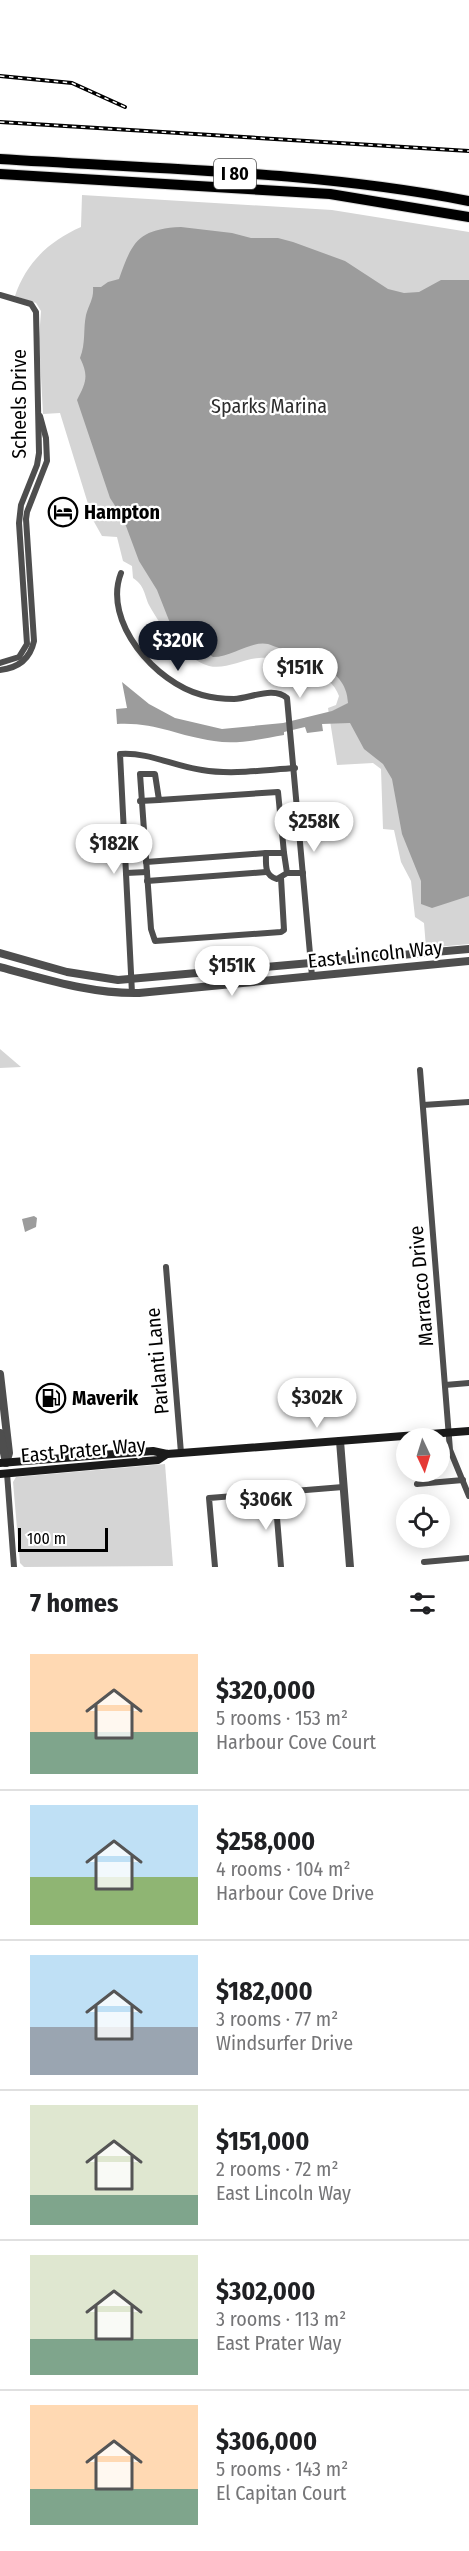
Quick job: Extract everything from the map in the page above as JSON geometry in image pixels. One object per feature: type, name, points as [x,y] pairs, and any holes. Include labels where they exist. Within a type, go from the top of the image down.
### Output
[{"type":"highway","name":"I 80","points":[[0,159],[294,178],[370,185],[469,201]]},
{"type":"highway","name":"I 80","points":[[0,174],[330,194],[469,217]]},
{"type":"main road","name":"East Prater Way","points":[[450,1432],[469,1431]]},
{"type":"main road","name":"East Prater Way","points":[[3,1463],[153,1451],[167,1454],[396,1436]]},
{"type":"main road","name":"East Prater Way","points":[[3,1473],[158,1460],[167,1454]]},
{"type":"street","name":"Scheels Drive","points":[[0,295],[31,304],[36,312],[39,409],[38,459],[20,516],[27,569],[27,645],[19,657],[0,663]]},
{"type":"street","points":[[0,670],[16,666],[26,660],[32,649],[33,612],[29,607],[27,576],[27,512],[47,461],[46,438],[39,409]]},
{"type":"street","points":[[121,573],[115,594],[124,622],[140,651],[167,679],[189,691],[219,698],[283,694],[288,701],[312,976]]},
{"type":"street","points":[[132,993],[120,754],[149,755],[187,768],[218,772],[295,768]]},
{"type":"street","points":[[159,800],[158,777],[155,774],[138,777],[153,938],[159,942],[281,932],[284,930],[280,878]]},
{"type":"street","points":[[141,801],[278,792],[287,873]]},
{"type":"street","points":[[266,853],[266,872]]},
{"type":"street","points":[[146,862],[284,853]]},
{"type":"street","points":[[126,873],[147,872]]},
{"type":"street","points":[[147,881],[266,872],[273,878],[280,878],[287,873],[303,873]]},
{"type":"street","name":"East Lincoln Way","points":[[0,953],[67,972],[108,979],[132,979],[469,949]]},
{"type":"street","name":"East Lincoln Way","points":[[0,967],[113,994],[469,961]]},
{"type":"street","name":"Marracco Drive","points":[[420,1070],[449,1428]]},
{"type":"street","points":[[423,1105],[469,1102]]},
{"type":"street","name":"Parlanti Lane","points":[[166,1267],[181,1453]]},
{"type":"street","points":[[0,1374],[9,1453],[3,1463]]},
{"type":"street","points":[[445,1385],[469,1383]]},
{"type":"street","points":[[0,1433],[14,1567]]},
{"type":"street","name":"Marracco Drive","points":[[450,1439],[453,1460],[469,1496]]},
{"type":"street","points":[[340,1441],[350,1567]]},
{"type":"street","points":[[417,1484],[463,1480]]},
{"type":"street","points":[[215,1567],[209,1498],[343,1487]]},
{"type":"street","points":[[275,1493],[281,1567]]},
{"type":"street","points":[[424,1562],[469,1558]]},
{"type":"green space","name":"Sparks Marina","points":[[82,195],[332,210],[469,232],[469,944],[426,948],[424,923],[415,917],[411,881],[401,862],[394,830],[383,829],[381,769],[373,763],[337,765],[328,708],[336,705],[339,696],[327,679],[306,667],[282,660],[259,658],[215,667],[199,662],[190,656],[166,632],[154,614],[142,587],[133,578],[132,566],[123,561],[117,537],[102,536],[93,520],[60,413],[43,414],[39,339],[41,311],[36,303],[15,296],[25,273],[40,254],[59,239],[81,227]]},
{"type":"green space","points":[[0,1049],[21,1067],[0,1068]]},
{"type":"green space","points":[[165,1464],[173,1566],[24,1567],[20,1563],[13,1482],[16,1477]]},
{"type":"shaded area","name":"Sparks Marina","points":[[181,227],[232,233],[251,238],[278,238],[293,242],[345,261],[388,289],[404,293],[419,292],[441,280],[469,280],[469,896],[432,908],[421,904],[421,881],[402,834],[392,779],[383,764],[364,749],[350,723],[322,724],[323,731],[307,733],[305,727],[284,732],[284,735],[231,742],[201,739],[143,725],[117,724],[116,709],[127,708],[122,682],[149,704],[175,718],[222,729],[283,723],[332,711],[348,703],[346,690],[339,679],[319,663],[262,643],[213,657],[181,637],[170,623],[157,590],[139,561],[123,518],[110,498],[77,400],[85,379],[85,370],[80,358],[86,315],[93,287],[101,287],[119,279],[133,247],[146,235],[167,228]]},
{"type":"shaded area","points":[[34,1216],[37,1218],[36,1227],[25,1232],[22,1219]]},
{"type":"railway","points":[[0,76],[72,83],[125,107]]},
{"type":"railway","points":[[0,122],[469,151]]},
{"type":"place","name":"Hampton","points":[[63,512]]},
{"type":"place","name":"Maverik","points":[[51,1398]]}]
